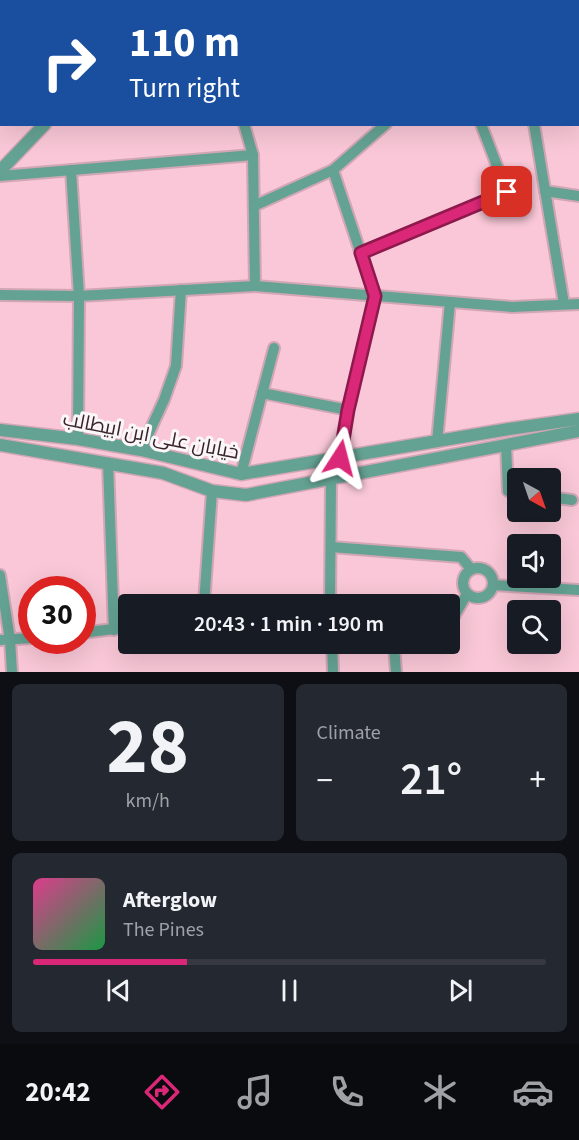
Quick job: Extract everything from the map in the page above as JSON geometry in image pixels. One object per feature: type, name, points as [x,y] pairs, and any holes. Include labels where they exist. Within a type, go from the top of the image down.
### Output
[{"type":"street","points":[[0,171],[43,126]]},
{"type":"street","points":[[245,126],[253,155],[255,286]]},
{"type":"street","points":[[254,206],[333,170],[384,126]]},
{"type":"street","points":[[361,253],[507,192],[482,126]]},
{"type":"street","points":[[534,126],[564,304]]},
{"type":"street","points":[[0,176],[253,155]]},
{"type":"street","points":[[71,170],[79,296],[78,440]]},
{"type":"street","points":[[333,170],[375,296],[348,410],[340,458]]},
{"type":"street","points":[[545,191],[579,196]]},
{"type":"street","points":[[0,295],[79,296],[255,286],[512,307],[579,304]]},
{"type":"street","points":[[141,450],[164,400],[176,366],[181,290]]},
{"type":"street","points":[[437,442],[450,302]]},
{"type":"street","points":[[241,474],[274,348]]},
{"type":"street","points":[[262,393],[348,410]]},
{"type":"street","name":"خیابان علی ابن ابیطالب","points":[[0,430],[141,450],[241,474],[579,419]]},
{"type":"street","name":"خیابان علی ابن ابیطالب","points":[[0,445],[163,472],[212,491],[246,495],[579,431]]},
{"type":"street","points":[[17,447],[21,432]]},
{"type":"street","points":[[506,445],[507,468]]},
{"type":"street","points":[[380,452],[380,470]]},
{"type":"street","points":[[108,463],[114,630]]},
{"type":"street","points":[[330,594],[331,480]]},
{"type":"street","points":[[205,594],[212,491]]},
{"type":"street","points":[[561,498],[572,500]]},
{"type":"street","points":[[331,547],[461,557],[471,569]]},
{"type":"street","points":[[480,568],[488,572],[493,585],[489,593],[476,598],[464,590],[464,576],[471,569],[480,568]]},
{"type":"street","points":[[0,575],[5,640],[12,672]]},
{"type":"street","points":[[493,585],[579,590]]},
{"type":"street","points":[[460,606],[467,594]]},
{"type":"street","points":[[96,632],[118,629]]},
{"type":"street","points":[[332,654],[333,672]]},
{"type":"street","points":[[395,654],[396,672]]},
{"type":"route","points":[[340,458],[348,410],[375,296],[361,253],[507,192]]}]
